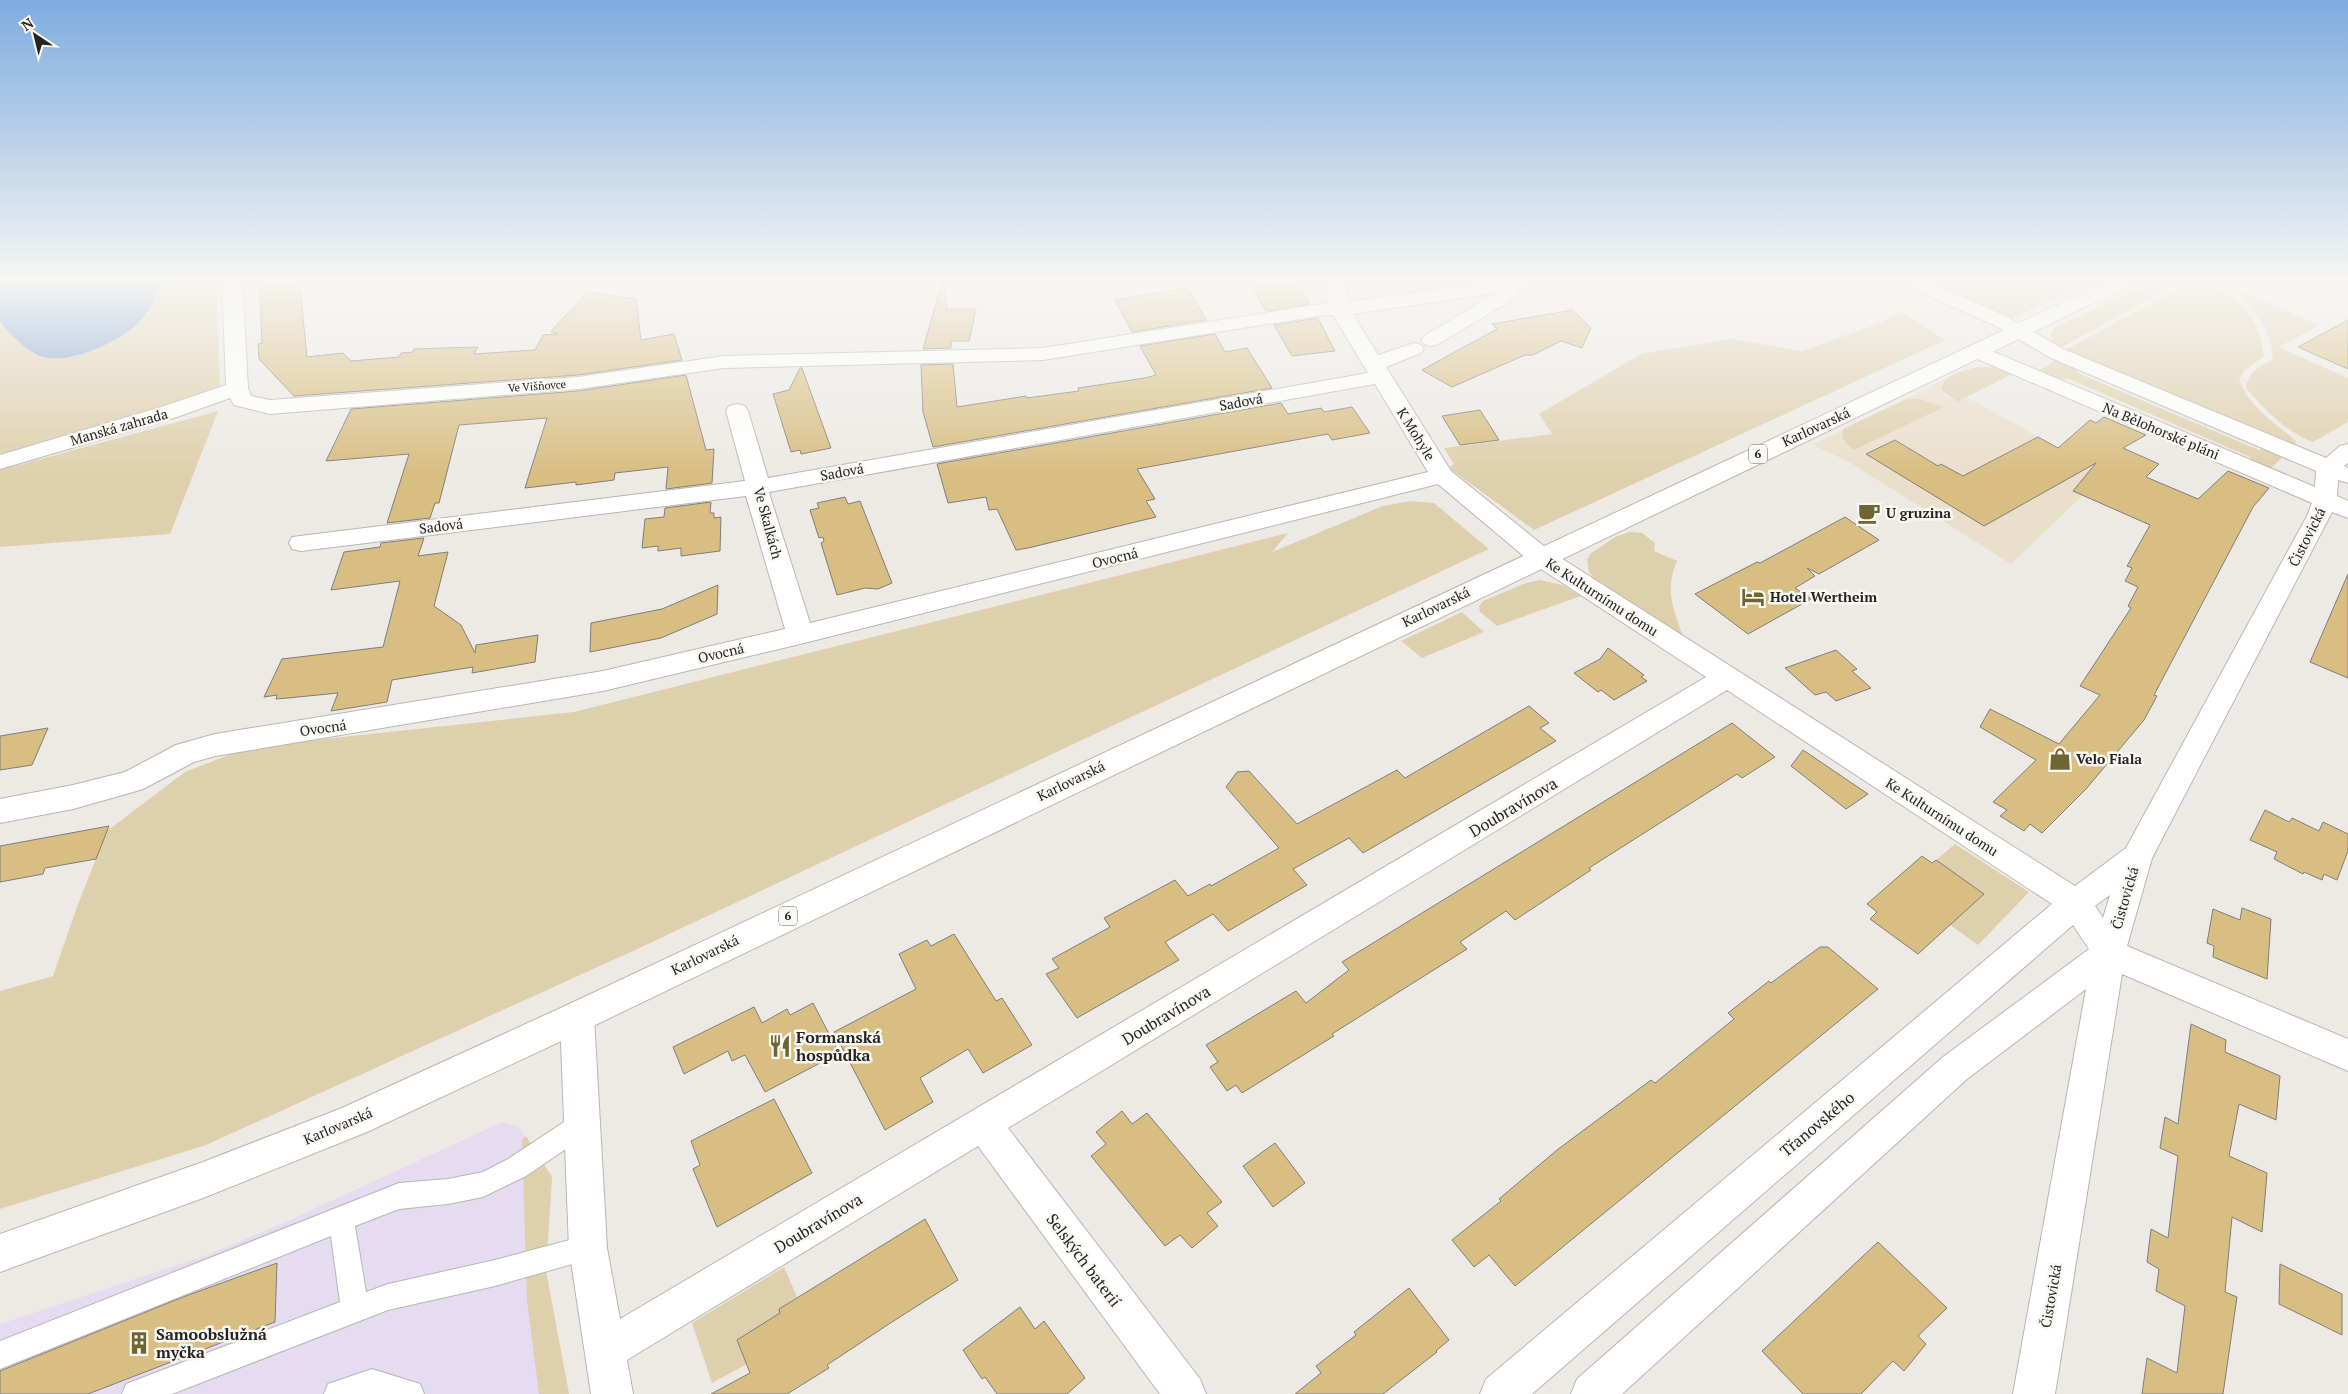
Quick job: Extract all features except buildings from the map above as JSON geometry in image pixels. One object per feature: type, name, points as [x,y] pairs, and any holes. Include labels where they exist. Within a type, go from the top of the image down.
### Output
[{"type":"street","points":[[235,344],[237,388]]},
{"type":"street","name":"Ve Višňovce","points":[[237,388],[242,400],[270,407],[578,383],[724,362],[1043,354],[1105,344]]},
{"type":"street","name":"K Mohyle","points":[[1361,344],[1442,476],[1541,557]]},
{"type":"street","name":"Sadová","points":[[301,544],[757,487],[1377,371],[1422,344]]},
{"type":"street","name":"Karlovarská","points":[[0,1253],[203,1180],[354,1120],[577,1016],[1990,344]]},
{"type":"street","points":[[2042,344],[2056,353],[2338,472],[2348,451]]},
{"type":"street","name":"Na Bělohorské pláni","points":[[1975,351],[2336,505]]},
{"type":"street","name":"Manská zahrada","points":[[0,462],[169,412],[237,388]]},
{"type":"street","name":"Ve Skalkách","points":[[737,411],[800,635]]},
{"type":"street","name":"Čistovická","points":[[2034,1394],[2109,953],[2137,857],[2319,516],[2336,505],[2338,472]]},
{"type":"street","name":"Ovocná","points":[[0,811],[73,798],[133,782],[159,766],[186,753],[215,745],[603,681],[800,635],[1442,476]]},
{"type":"street","name":"Ke Kulturnímu domu","points":[[1541,557],[2076,903],[2109,953]]},
{"type":"street","name":"Doubravínova","points":[[604,1351],[984,1125],[1726,678]]},
{"type":"street","name":"Třanovského","points":[[1501,1394],[2076,903],[2137,857]]},
{"type":"street","points":[[1592,1394],[1955,1068],[2109,953],[2348,1055]]},
{"type":"street","points":[[577,1016],[588,1248],[612,1394]]},
{"type":"street","name":"Selských baterií","points":[[984,1125],[1185,1394]]},
{"type":"lane","points":[[0,1355],[399,1196],[463,1189],[493,1180],[542,1152],[582,1124]]},
{"type":"lane","points":[[341,1219],[355,1309]]},
{"type":"lane","points":[[136,1394],[388,1297],[495,1273],[588,1248]]},
{"type":"lane","points":[[338,1394],[372,1383],[410,1394]]},
{"type":"shaded area","points":[[0,344],[23,344],[33,353],[48,358],[77,356],[106,344],[218,344],[220,389],[0,454]]},
{"type":"shaded area","points":[[1701,344],[1761,344],[1802,351],[1821,344],[1936,344],[1534,530],[1449,468],[1454,464],[1444,448],[1552,434],[1539,414],[1641,354]]},
{"type":"shaded area","points":[[2053,344],[2068,344],[2059,349]]},
{"type":"shaded area","points":[[2076,344],[2262,344],[2264,356],[2244,371],[2239,379],[2243,389],[2255,406],[2296,441],[2294,447],[2063,351]]},
{"type":"shaded area","points":[[2271,344],[2284,344],[2279,347],[2348,378],[2348,422],[2313,442],[2285,426],[2268,412],[2246,388],[2252,373],[2273,359]]},
{"type":"shaded area","points":[[2057,359],[2072,365],[2078,373],[2259,450],[2273,449],[2285,455],[2268,471],[2254,466],[2250,457],[2069,379],[2054,379],[2037,372]]},
{"type":"shaded area","points":[[1978,367],[1993,367],[2011,372],[2008,376],[1957,402],[1941,390],[1945,380],[1950,376]]},
{"type":"shaded area","points":[[1945,379],[1941,385],[1941,390],[1946,396],[1957,402],[1967,397],[2105,474],[2011,564],[1849,462],[1813,445]]},
{"type":"shaded area","points":[[1907,399],[1920,399],[1944,407],[1854,450],[1845,441],[1842,436],[1843,429]]},
{"type":"shaded area","points":[[218,411],[170,534],[0,547],[0,470]]},
{"type":"shaded area","points":[[1411,501],[1434,503],[1489,549],[635,950],[206,1145],[0,1209],[0,991],[53,976],[78,904],[107,831],[185,772],[249,747],[574,712],[1288,533],[1272,552],[1383,506]]},
{"type":"shaded area","points":[[1630,532],[1642,533],[1655,543],[1654,551],[1677,561],[1671,582],[1671,591],[1674,609],[1683,637],[1601,586],[1589,572],[1587,560],[1590,554],[1615,537]]},
{"type":"shaded area","points":[[1540,580],[1562,585],[1581,596],[1497,626],[1480,612],[1479,606],[1483,601],[1526,583]]},
{"type":"shaded area","points":[[1462,612],[1484,632],[1422,658],[1401,641]]},
{"type":"shaded area","points":[[1955,844],[2029,892],[1978,945],[1950,925],[1936,860]]},
{"type":"shaded area","points":[[502,1122],[518,1126],[552,1177],[546,1271],[569,1394],[0,1394],[0,1324],[207,1255],[288,1221]]},
{"type":"shaded area","points":[[526,1136],[552,1177],[546,1271],[569,1394],[539,1394],[527,1301],[522,1140]]},
{"type":"shaded area","points":[[784,1267],[797,1297],[779,1309],[781,1315],[737,1340],[747,1364],[712,1383],[692,1323]]},
{"type":"water","points":[[22,344],[107,344],[72,357],[60,358],[49,358],[28,349]]},
{"type":"place","name":"U gruzina","points":[[1869,513]]},
{"type":"place","name":"Hotel Wertheim","points":[[1753,597]]},
{"type":"place","name":"Velo Fiala","points":[[2060,759]]},
{"type":"place","name":"Formanská hospůdka","points":[[780,1046]]},
{"type":"place","name":"Samoobslužná myčka","points":[[139,1343]]}]
